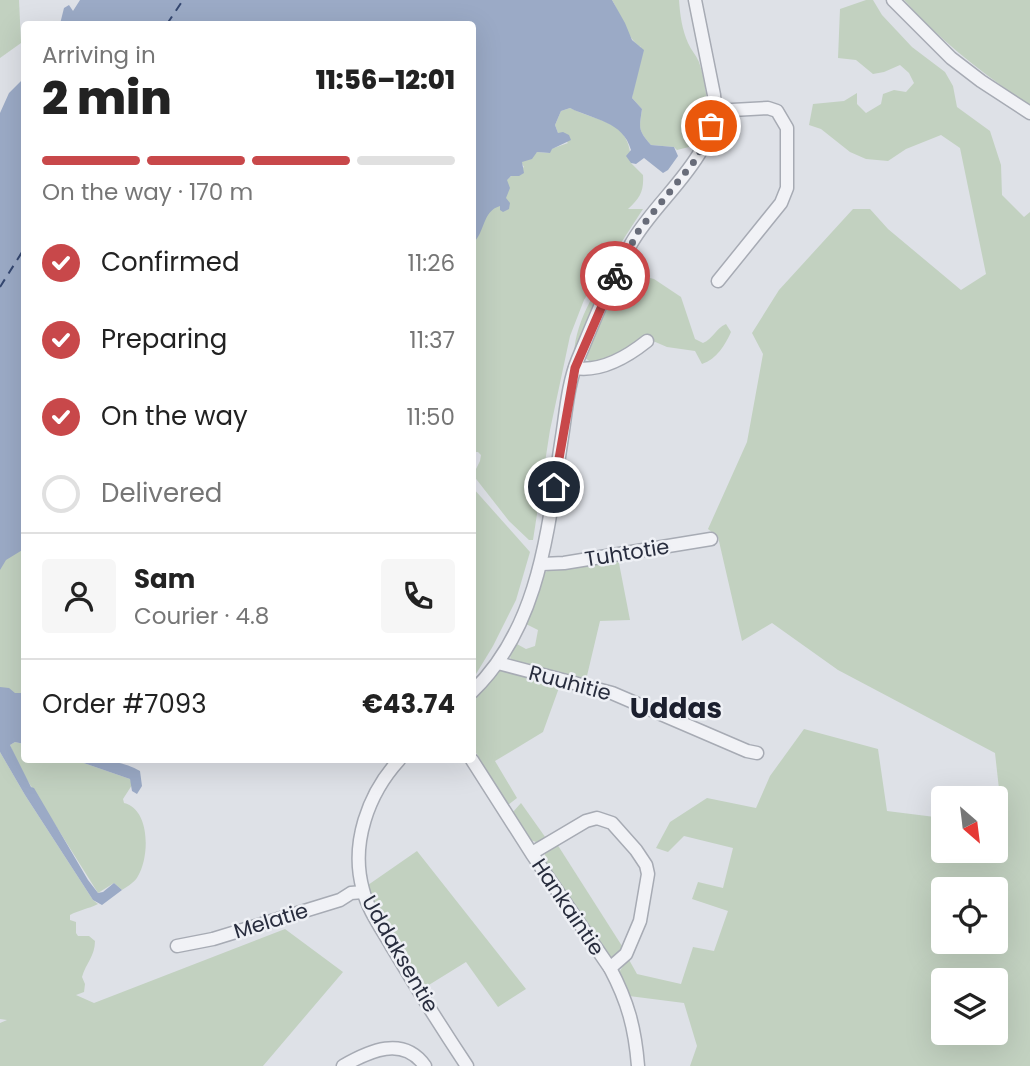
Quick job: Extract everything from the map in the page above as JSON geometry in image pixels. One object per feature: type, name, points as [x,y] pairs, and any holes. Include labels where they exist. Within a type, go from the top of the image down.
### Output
[{"type":"street","points":[[476,688],[498,663],[522,617],[542,564],[575,368],[629,246],[648,217],[702,149],[714,111],[714,95],[695,0]]},
{"type":"street","points":[[893,0],[951,58],[1030,113]]},
{"type":"street","points":[[714,111],[768,108],[777,111],[787,128],[788,149],[788,183],[780,203],[718,281]]},
{"type":"street","points":[[575,368],[590,368],[612,362],[647,341]]},
{"type":"street","name":"Tuhtotie","points":[[542,564],[564,563],[711,539]]},
{"type":"street","name":"Ruuhitie","points":[[498,663],[612,693],[757,753]]},
{"type":"street","name":"Uddaksentie","points":[[397,763],[375,795],[364,821],[359,851],[363,892],[371,911],[415,985],[467,1066]]},
{"type":"street","name":"Hankaintie","points":[[474,763],[531,853],[610,968],[635,1029],[638,1066]]},
{"type":"street","points":[[531,853],[586,821],[597,818],[612,822],[641,858],[648,874],[640,921],[626,954],[610,968]]},
{"type":"street","name":"Melatie","points":[[177,946],[202,942],[340,900],[351,893],[363,892]]},
{"type":"street","points":[[343,1066],[368,1052],[384,1048],[417,1055],[425,1066]]},
{"type":"green space","points":[[0,0],[19,0],[21,43],[0,58]]},
{"type":"green space","points":[[612,0],[679,0],[684,32],[699,62],[705,83],[706,116],[693,146],[677,150],[674,147],[651,145],[642,132],[642,109],[632,98],[641,47],[628,33]]},
{"type":"green space","points":[[873,0],[882,15],[912,47],[945,72],[953,86],[957,107],[990,131],[1001,165],[1002,195],[1024,217],[1030,212],[1030,1066],[690,1066],[697,1046],[684,1003],[629,996],[618,974],[628,958],[637,974],[681,984],[693,947],[714,951],[728,911],[692,899],[698,882],[723,888],[733,848],[684,836],[668,852],[656,848],[670,822],[707,798],[756,808],[770,776],[804,729],[878,749],[887,811],[931,816],[931,863],[1008,863],[1008,786],[999,786],[995,753],[838,670],[772,623],[742,641],[718,537],[708,529],[747,442],[763,354],[752,333],[779,290],[853,209],[870,209],[888,229],[961,290],[986,274],[960,148],[941,135],[906,149],[888,161],[866,159],[850,152],[821,129],[809,125],[813,104],[844,101],[857,93],[857,104],[866,113],[881,104],[883,94],[894,90],[906,92],[914,83],[909,73],[900,65],[873,74],[856,60],[838,58],[840,9]]},
{"type":"green space","points":[[904,0],[1030,0],[1030,106],[964,57]]},
{"type":"green space","points":[[570,108],[603,121],[612,125],[626,138],[631,163],[643,175],[640,194],[628,209],[643,209],[584,300],[570,336],[550,430],[533,540],[529,540],[509,521],[476,479],[481,455],[476,452],[476,202],[524,167],[521,162],[537,152],[549,153],[551,149],[568,143],[558,133],[555,125],[561,111]]},
{"type":"green space","points":[[626,242],[574,354],[580,324],[586,310]]},
{"type":"green space","points":[[622,271],[654,279],[681,297],[695,339],[703,343],[726,324],[731,332],[720,351],[702,364],[695,351],[667,347],[646,338],[619,355],[591,362],[585,358]]},
{"type":"green space","points":[[476,491],[530,552],[516,600],[476,674]]},
{"type":"green space","points":[[21,541],[21,730],[0,693],[0,555]]},
{"type":"green space","points":[[618,558],[630,620],[600,621],[586,680],[512,662],[510,652],[515,643],[526,649],[535,646],[538,630],[526,624],[537,599],[543,573],[554,568]]},
{"type":"green space","points":[[501,670],[560,685],[543,732],[495,761],[517,798],[508,805],[476,753],[476,696]]},
{"type":"green space","points":[[15,742],[21,743],[21,763],[84,763],[130,779],[132,785],[123,799],[124,803],[139,814],[146,846],[142,867],[131,884],[122,890],[114,883],[98,893],[19,767],[10,745]]},
{"type":"green space","points":[[0,752],[25,795],[98,904],[70,915],[70,920],[76,922],[78,936],[89,936],[95,941],[94,951],[82,977],[84,992],[76,995],[94,1003],[285,929],[343,972],[263,1066],[0,1066],[0,1023],[7,1020],[0,1019]]},
{"type":"green space","points":[[521,803],[548,841],[539,843],[530,840],[513,812]]},
{"type":"green space","points":[[557,844],[622,946],[617,960],[611,961],[545,865],[545,853]]},
{"type":"green space","points":[[417,851],[526,989],[498,1007],[466,962],[424,988],[377,910],[368,885]]},
{"type":"water","points":[[80,0],[612,0],[632,40],[644,50],[632,98],[642,109],[642,132],[651,145],[674,147],[678,156],[663,173],[644,158],[636,164],[631,163],[626,156],[631,150],[627,140],[615,127],[570,108],[561,111],[555,125],[558,133],[569,135],[571,140],[552,149],[550,153],[537,152],[532,159],[522,162],[524,173],[511,176],[507,180],[510,188],[506,198],[510,203],[509,209],[503,212],[500,206],[490,212],[476,240],[476,21],[61,21],[64,8],[69,5],[73,11]]},
{"type":"water","points":[[21,81],[21,551],[6,560],[0,570],[0,113],[9,93]]},
{"type":"water","points":[[0,687],[21,693],[21,743],[15,742],[10,745],[31,787],[98,893],[114,883],[122,890],[102,905],[93,900],[0,752]]},
{"type":"water","points":[[84,763],[120,763],[140,771],[142,786],[137,794],[132,791],[130,779]]},
{"type":"ferry route","points":[[169,21],[183,0]]},
{"type":"ferry route","points":[[0,287],[21,254]]},
{"type":"way so far","points":[[615,276],[629,246],[648,217],[697,158],[711,126]]},
{"type":"district","name":"Uddas","points":[[676,708]]},
{"type":"route","points":[[554,487],[575,368],[615,276]]}]
